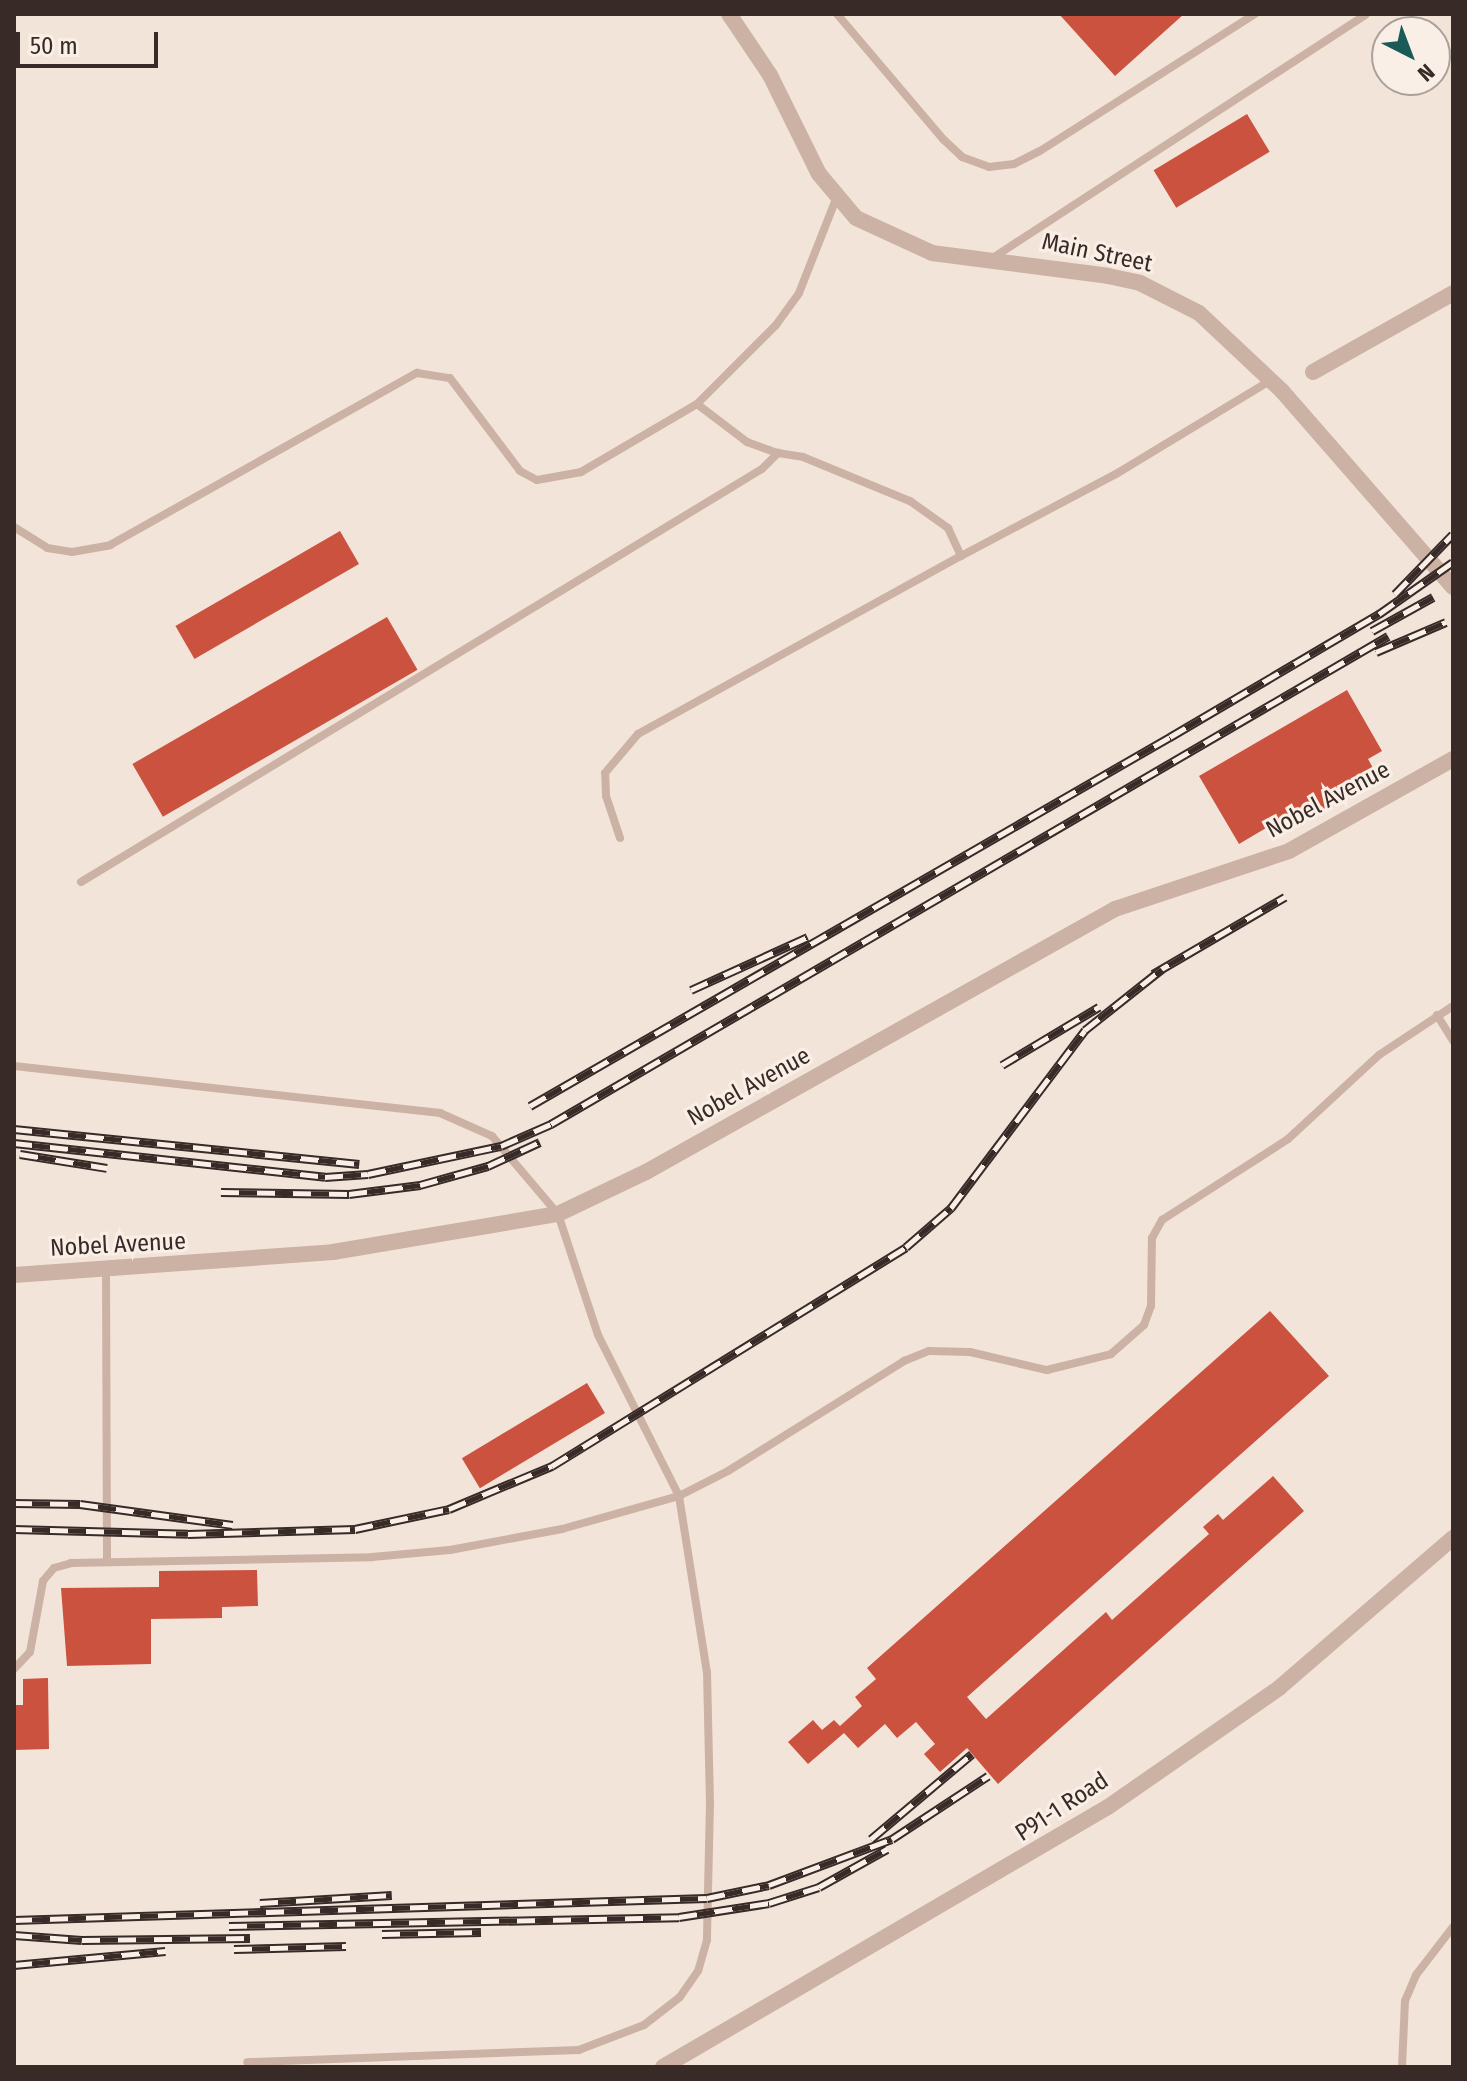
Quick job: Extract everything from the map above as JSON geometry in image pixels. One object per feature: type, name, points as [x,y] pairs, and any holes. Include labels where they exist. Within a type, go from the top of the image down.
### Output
[{"type":"street","name":"Main Street","points":[[729,14],[770,75],[836,199],[856,218],[907,244],[988,260],[1064,266],[1165,293],[1221,329],[1272,380],[1453,587]]},
{"type":"street","points":[[1313,372],[1453,293]]},
{"type":"street","name":"Nobel Avenue","points":[[14,1275],[333,1252],[558,1214],[646,1172],[1115,909],[1289,851],[1451,759]]},
{"type":"street","name":"P91-1 Road","points":[[663,2067],[1108,1807],[1279,1688],[1453,1538]]},
{"type":"lane","points":[[837,14],[944,140],[962,157],[989,167],[1014,164],[1040,151],[1255,14]]},
{"type":"lane","points":[[988,260],[1366,15]]},
{"type":"lane","points":[[14,527],[47,548],[72,552],[110,545],[417,373],[450,378],[504,454],[537,480],[581,472],[697,404],[776,325],[791,304],[836,199]]},
{"type":"lane","points":[[620,838],[606,796],[605,773],[638,734],[1116,474],[1272,380]]},
{"type":"lane","points":[[697,404],[747,442],[778,453],[803,457],[910,501],[948,528],[961,556]]},
{"type":"lane","points":[[81,882],[762,469],[778,453]]},
{"type":"lane","points":[[14,1669],[30,1652],[38,1596],[54,1568],[107,1559],[372,1557],[450,1550],[619,1516],[679,1496],[728,1471],[904,1361],[929,1351],[970,1352],[1047,1370],[1111,1354],[1144,1325],[1151,1306],[1152,1238],[1162,1220],[1288,1139],[1379,1055],[1453,1006]]},
{"type":"lane","points":[[1437,1015],[1453,1041]]},
{"type":"lane","points":[[14,1066],[440,1113],[492,1136],[558,1214],[598,1335],[679,1496],[707,1672],[710,1803],[707,1940],[698,1971],[680,1997],[644,2025],[579,2050],[247,2062]]},
{"type":"lane","points":[[106,1270],[107,1559]]},
{"type":"lane","points":[[1402,2067],[1405,2001],[1416,1975],[1453,1927]]},
{"type":"building","points":[[1059,14],[1184,14],[1115,76]]},
{"type":"building","points":[[1247,114],[1270,152],[1176,208],[1154,170]]},
{"type":"building","points":[[340,531],[359,564],[194,659],[175,626]]},
{"type":"building","points":[[387,617],[417,670],[163,817],[132,764]]},
{"type":"building","points":[[1347,690],[1382,751],[1368,759],[1378,777],[1310,817],[1303,806],[1239,844],[1199,776]]},
{"type":"building","points":[[1270,1311],[1329,1376],[967,1697],[986,1719],[1106,1612],[1112,1620],[1209,1534],[1203,1527],[1218,1514],[1223,1520],[1273,1476],[1304,1511],[998,1784],[967,1748],[940,1772],[924,1754],[935,1744],[916,1722],[897,1738],[885,1724],[858,1748],[844,1733],[808,1764],[788,1742],[813,1720],[822,1730],[834,1720],[840,1726],[862,1706],[855,1697],[876,1679],[867,1668]]},
{"type":"building","points":[[587,1383],[605,1413],[480,1488],[462,1458]]},
{"type":"building","points":[[257,1570],[258,1606],[222,1607],[222,1618],[151,1619],[151,1664],[67,1666],[61,1588],[159,1587],[159,1571]]},
{"type":"building","points":[[48,1678],[49,1749],[14,1750],[14,1705],[23,1705],[23,1679]]},
{"type":"railway","points":[[1395,594],[1453,534]]},
{"type":"railway","points":[[530,1106],[1379,614],[1453,562]]},
{"type":"railway","points":[[1372,631],[1433,597]]},
{"type":"railway","points":[[1376,652],[1446,622]]},
{"type":"railway","points":[[14,1143],[325,1177],[368,1174],[501,1146],[551,1124],[1388,636]]},
{"type":"railway","points":[[1153,974],[1285,897]]},
{"type":"railway","points":[[691,990],[808,937]]},
{"type":"railway","points":[[14,1529],[188,1534],[355,1529],[449,1509],[552,1466],[906,1247],[951,1208],[1085,1030],[1162,969]]},
{"type":"railway","points":[[1002,1065],[1099,1007]]},
{"type":"railway","points":[[14,1129],[359,1164]]},
{"type":"railway","points":[[221,1192],[349,1194],[420,1185],[488,1166],[540,1142]]},
{"type":"railway","points":[[20,1154],[107,1168]]},
{"type":"railway","points":[[14,1503],[80,1504],[233,1525]]},
{"type":"railway","points":[[871,1839],[972,1754]]},
{"type":"railway","points":[[14,1920],[707,1898],[769,1885],[892,1839],[988,1776]]},
{"type":"railway","points":[[229,1926],[679,1917],[769,1903],[819,1887],[887,1849]]},
{"type":"railway","points":[[260,1903],[392,1895]]},
{"type":"railway","points":[[382,1934],[481,1932]]},
{"type":"railway","points":[[14,1935],[82,1940],[250,1938]]},
{"type":"railway","points":[[234,1949],[346,1946]]},
{"type":"railway","points":[[14,1965],[165,1951]]}]
